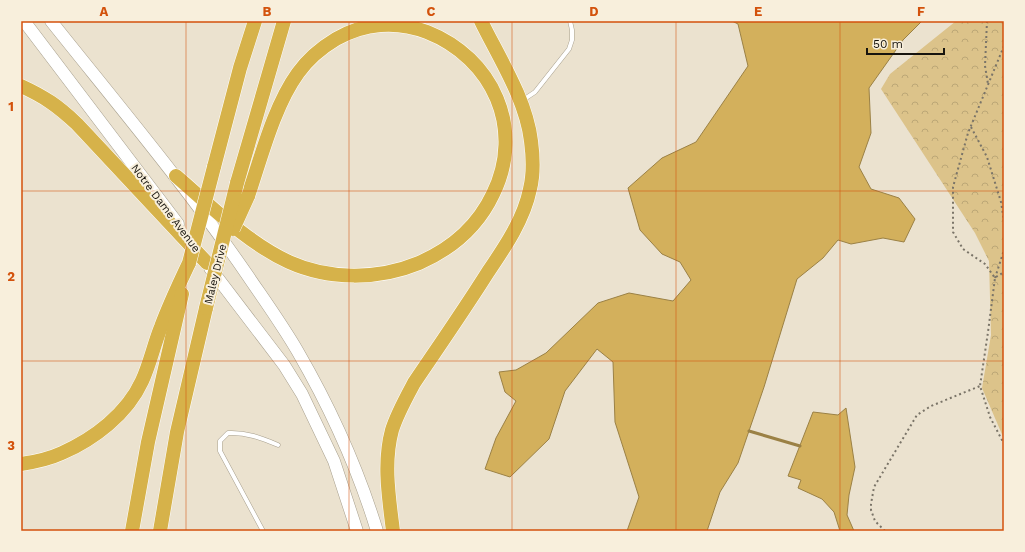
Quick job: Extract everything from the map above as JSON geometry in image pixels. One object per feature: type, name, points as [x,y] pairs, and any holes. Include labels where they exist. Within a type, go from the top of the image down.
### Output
[{"type":"highway","points":[[132,531],[148,442],[189,263],[240,68],[255,21]]},
{"type":"highway","name":"Maley Drive","points":[[160,531],[177,432],[206,308],[213,262],[284,21]]},
{"type":"highway","points":[[393,531],[387,482],[388,452],[392,430],[401,406],[414,383],[503,249],[523,211],[530,189],[533,166],[531,140],[521,101],[481,21]]},
{"type":"highway","points":[[21,86],[41,95],[60,108],[213,262],[248,196],[278,110],[297,74],[310,58],[324,46],[351,32],[366,26],[397,24],[443,38],[458,48],[483,74],[494,92],[504,122],[505,148],[500,177],[488,204],[478,220],[462,237],[444,250],[429,259],[390,273],[370,276],[350,276],[328,273],[290,263],[252,239],[176,176]]},
{"type":"highway","points":[[21,464],[41,460],[61,453],[86,441],[118,414],[132,398],[141,382],[160,327],[189,263]]},
{"type":"main road","name":"Notre Dame Avenue","points":[[24,21],[213,262],[284,364],[302,394],[334,461],[357,531]]},
{"type":"main road","points":[[51,21],[176,176],[216,229],[277,318],[298,351],[316,384],[349,454],[368,501],[378,531]]},
{"type":"lane","points":[[521,101],[535,92],[569,49],[572,40],[570,21]]},
{"type":"lane","points":[[263,531],[220,451],[220,441],[228,433],[239,432],[257,436],[278,445]]},
{"type":"path","points":[[987,21],[985,66],[988,85]]},
{"type":"path","points":[[995,278],[985,264],[963,249],[953,232],[953,187],[971,127],[1004,46]]},
{"type":"path","points":[[971,127],[987,157],[1001,202],[1004,221]]},
{"type":"path","points":[[1004,250],[995,278],[980,386],[990,417],[1004,444]]},
{"type":"path","points":[[995,278],[1004,272]]},
{"type":"path","points":[[885,531],[875,521],[871,510],[874,487],[917,415],[931,406],[980,386]]},
{"type":"green space","points":[[956,21],[1004,21],[1004,439],[982,388],[991,335],[989,261],[975,233],[881,89],[890,74]]},
{"type":"shaded area","points":[[732,21],[922,21],[903,40],[869,88],[871,133],[859,167],[871,189],[899,198],[915,219],[904,242],[883,238],[851,244],[838,240],[823,258],[797,279],[764,387],[738,463],[720,492],[707,531],[627,531],[639,497],[615,422],[613,362],[597,349],[565,391],[549,439],[510,477],[485,469],[496,438],[516,401],[505,392],[499,372],[516,370],[546,353],[598,303],[629,293],[673,301],[691,280],[680,262],[662,254],[640,230],[628,188],[662,158],[696,142],[748,66],[738,24]]},
{"type":"shaded area","points":[[846,408],[855,467],[849,495],[847,515],[854,531],[840,531],[834,512],[822,499],[798,488],[801,480],[788,476],[813,412],[838,415]]},
{"type":"waterway","points":[[749,431],[800,446]]}]
